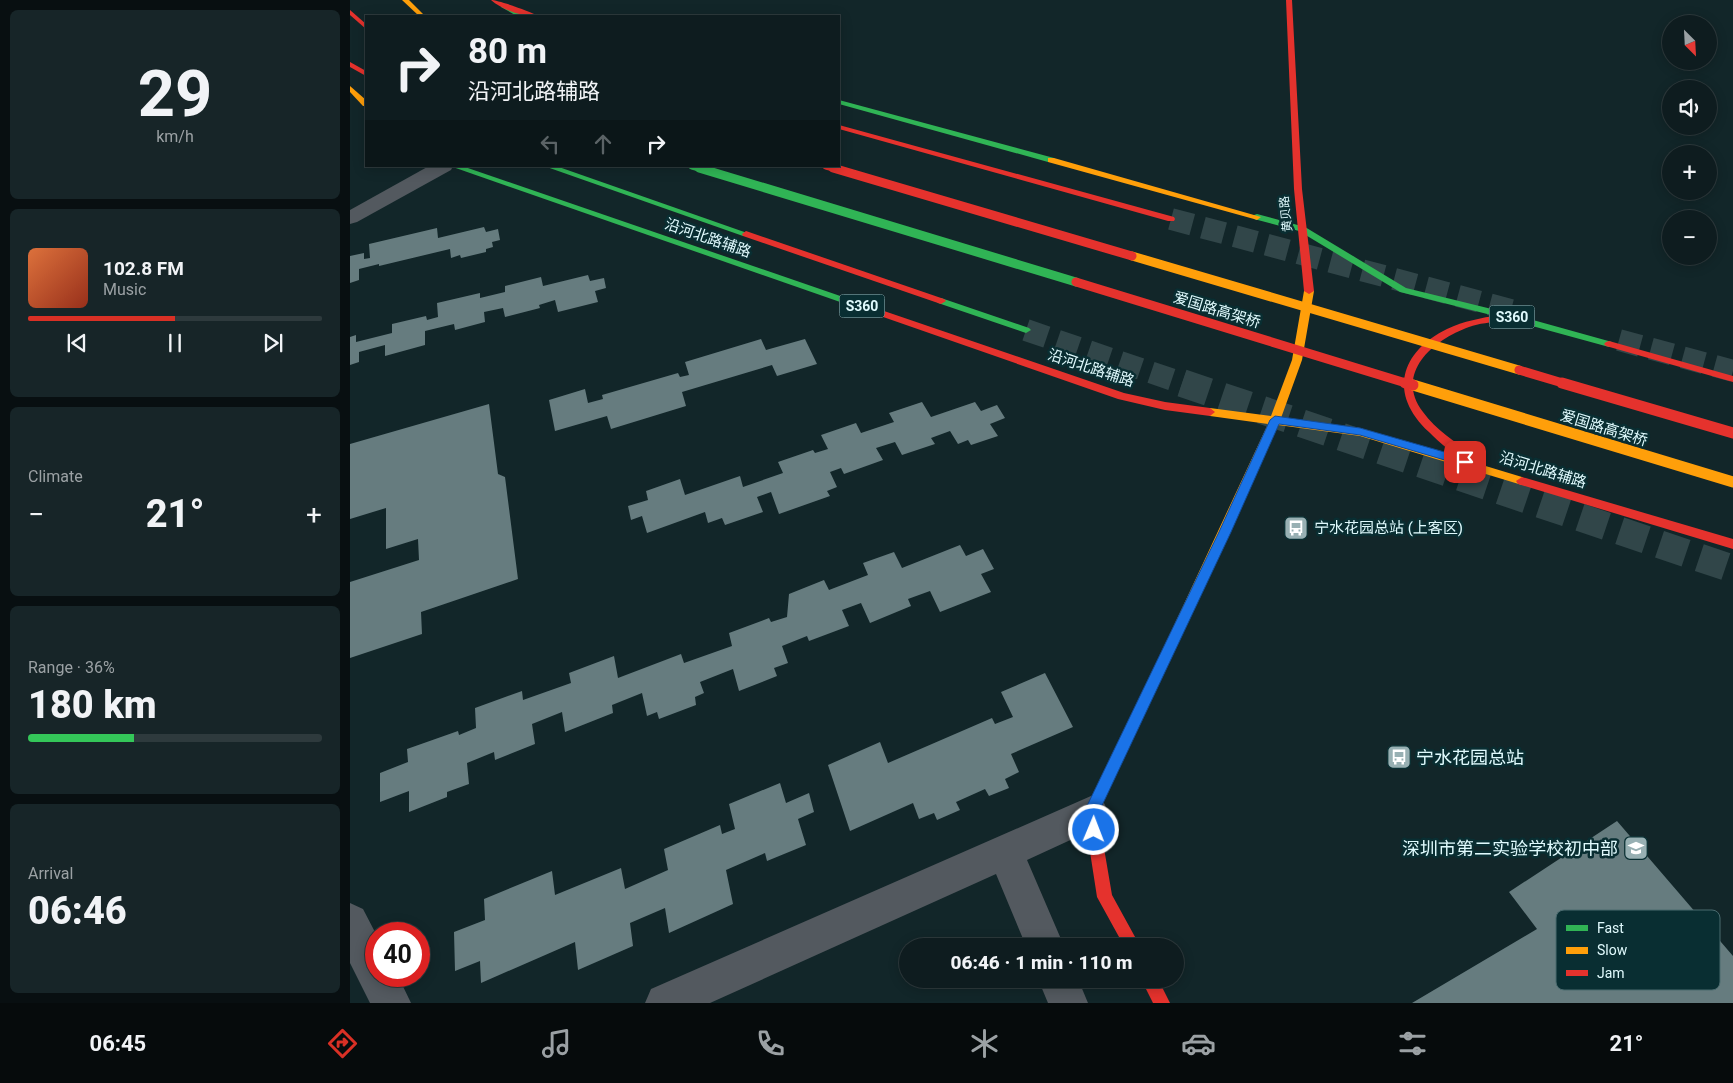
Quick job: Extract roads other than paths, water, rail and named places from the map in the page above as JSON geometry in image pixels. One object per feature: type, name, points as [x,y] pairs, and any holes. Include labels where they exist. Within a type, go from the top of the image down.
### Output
[{"type":"main road","points":[[405,0],[428,14]]},
{"type":"main road","name":"黄贝路","points":[[1091,813],[1225,532],[1275,420],[1297,360],[1309,294],[1298,190],[1289,0]]},
{"type":"main road","points":[[498,3],[519,15]]},
{"type":"main road","points":[[498,3],[532,15]]},
{"type":"main road","points":[[350,12],[365,26]]},
{"type":"main road","points":[[350,26],[365,34]]},
{"type":"main road","points":[[350,64],[365,73]]},
{"type":"main road","points":[[350,88],[365,103]]},
{"type":"main road","name":"S360","points":[[840,102],[1302,229],[1403,290],[1508,316],[1733,379]]},
{"type":"main road","points":[[840,127],[1171,219]]},
{"type":"main road","name":"沿河北路辅路","points":[[457,167],[1122,396],[1165,406],[1360,432],[1483,467],[1733,544]]},
{"type":"main road","points":[[551,167],[1026,330]]},
{"type":"main road","name":"爱国路高架桥","points":[[695,167],[1733,482]]},
{"type":"main road","name":"爱国路高架桥","points":[[829,167],[1733,433]]},
{"type":"main road","points":[[1483,467],[1438,434],[1417,411],[1408,391],[1409,367],[1423,350],[1444,334],[1464,325],[1508,316]]},
{"type":"main road","points":[[1091,813],[1105,897],[1128,938]]},
{"type":"main road","points":[[1154,988],[1162,1003]]},
{"type":"street","points":[[350,218],[442,167]]},
{"type":"street","points":[[665,1003],[1091,813]]},
{"type":"street","points":[[1006,852],[1041,938]]},
{"type":"street","points":[[350,922],[365,951]]},
{"type":"street","points":[[383,987],[391,1003]]},
{"type":"street","points":[[1062,988],[1068,1003]]},
{"type":"tunnel","points":[[1171,219],[1514,311]]},
{"type":"tunnel","points":[[1026,330],[1185,384]]},
{"type":"tunnel","points":[[1619,340],[1733,371]]},
{"type":"tunnel","points":[[1182,383],[1733,569]]},
{"type":"place","name":"宁水花园总站 (上客区)","points":[[1296,528]]},
{"type":"place","name":"宁水花园总站","points":[[1399,757]]},
{"type":"place","name":"深圳市第二实验学校初中部","points":[[1636,848]]}]
